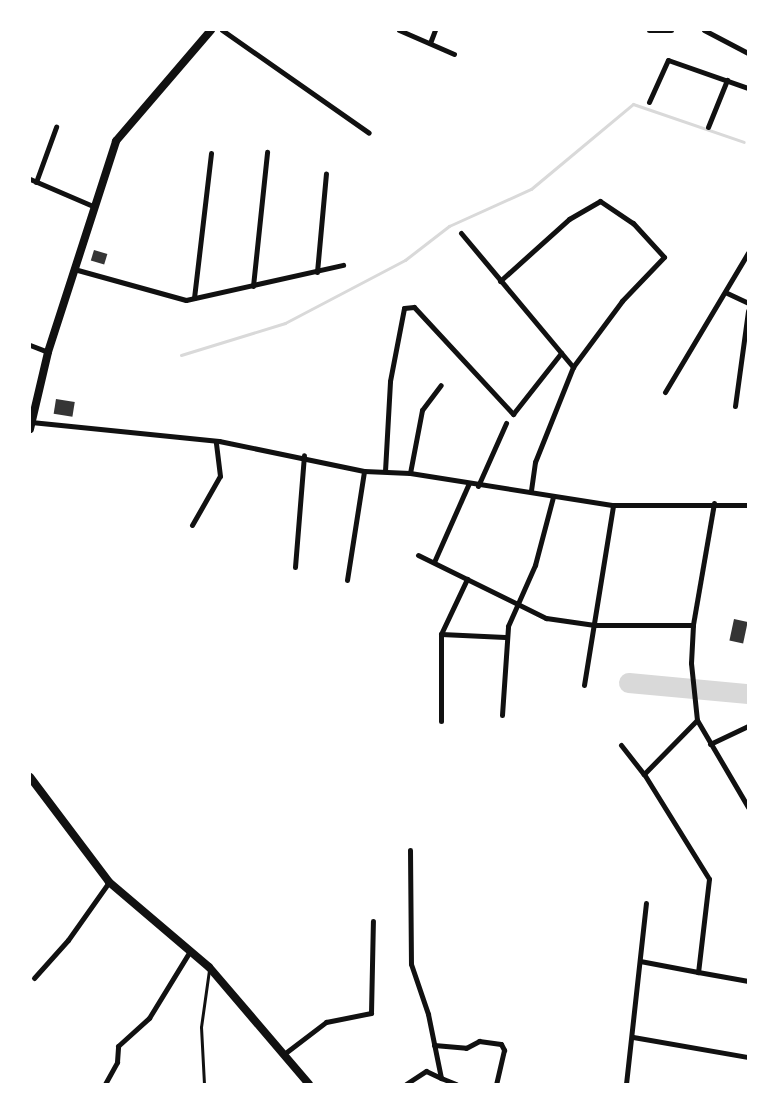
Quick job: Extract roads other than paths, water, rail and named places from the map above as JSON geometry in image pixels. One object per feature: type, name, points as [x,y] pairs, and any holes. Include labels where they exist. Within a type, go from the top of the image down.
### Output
[{"type":"street","points":[[211,30],[130,120],[113,149],[93,206],[48,352],[30,425],[216,441],[304,456],[364,471],[410,473],[478,486],[613,505],[714,503],[748,505]]},
{"type":"street","points":[[222,30],[369,133]]},
{"type":"street","points":[[399,30],[454,54]]},
{"type":"street","points":[[430,43],[436,30]]},
{"type":"street","points":[[649,30],[671,30]]},
{"type":"street","points":[[704,30],[748,53]]},
{"type":"street","points":[[649,102],[668,60],[748,88]]},
{"type":"street","points":[[708,127],[727,80]]},
{"type":"street","points":[[36,182],[56,127]]},
{"type":"street","points":[[253,286],[267,152]]},
{"type":"street","points":[[194,298],[211,153]]},
{"type":"street","points":[[317,272],[326,173]]},
{"type":"street","points":[[30,179],[93,206]]},
{"type":"street","points":[[500,281],[569,219],[600,201],[633,222],[664,257],[622,301],[573,367],[536,462],[531,492]]},
{"type":"street","points":[[460,233],[573,367]]},
{"type":"street","points":[[665,392],[727,293],[748,253]]},
{"type":"street","points":[[74,269],[171,298],[194,298],[343,265]]},
{"type":"street","points":[[727,293],[748,303]]},
{"type":"street","points":[[385,471],[390,381],[404,308],[414,307],[513,414],[561,353]]},
{"type":"street","points":[[735,406],[748,311]]},
{"type":"street","points":[[30,345],[48,352]]},
{"type":"street","points":[[410,473],[422,410],[441,385]]},
{"type":"street","points":[[478,486],[506,423]]},
{"type":"street","points":[[192,525],[220,476],[216,441]]},
{"type":"street","points":[[295,567],[304,456]]},
{"type":"street","points":[[347,580],[364,471]]},
{"type":"street","points":[[434,562],[469,483]]},
{"type":"street","points":[[502,715],[505,638],[516,606],[535,564],[553,497]]},
{"type":"street","points":[[714,503],[693,625],[691,663],[697,720],[748,807]]},
{"type":"street","points":[[584,685],[613,505]]},
{"type":"street","points":[[418,554],[516,606],[546,618],[595,625],[693,625]]},
{"type":"street","points":[[441,721],[441,634],[467,579]]},
{"type":"street","points":[[441,634],[505,638]]},
{"type":"street","points":[[644,774],[697,720]]},
{"type":"street","points":[[710,744],[748,726]]},
{"type":"street","points":[[621,745],[644,774],[709,878],[698,972]]},
{"type":"street","points":[[30,777],[109,882],[209,967],[309,1084]]},
{"type":"street","points":[[410,850],[411,964],[434,1045],[441,1078]]},
{"type":"street","points":[[34,978],[68,940],[109,882]]},
{"type":"street","points":[[626,1084],[633,1037],[646,903]]},
{"type":"street","points":[[284,1054],[326,1022],[371,1013],[373,921]]},
{"type":"street","points":[[105,1084],[117,1062],[118,1046],[149,1018],[190,951]]},
{"type":"street","points":[[640,961],[748,981]]},
{"type":"street","points":[[633,1037],[748,1057]]},
{"type":"street","points":[[434,1045],[469,1048],[480,1041],[501,1044],[504,1050],[496,1084]]},
{"type":"street","points":[[406,1084],[426,1071],[456,1084]]},
{"type":"lane","points":[[204,1084],[201,1027],[209,967]]},
{"type":"waterway","points":[[181,355],[285,323],[405,260],[449,226],[531,189],[633,104],[744,142]]},
{"type":"waterway","points":[[629,683],[748,694]]}]
